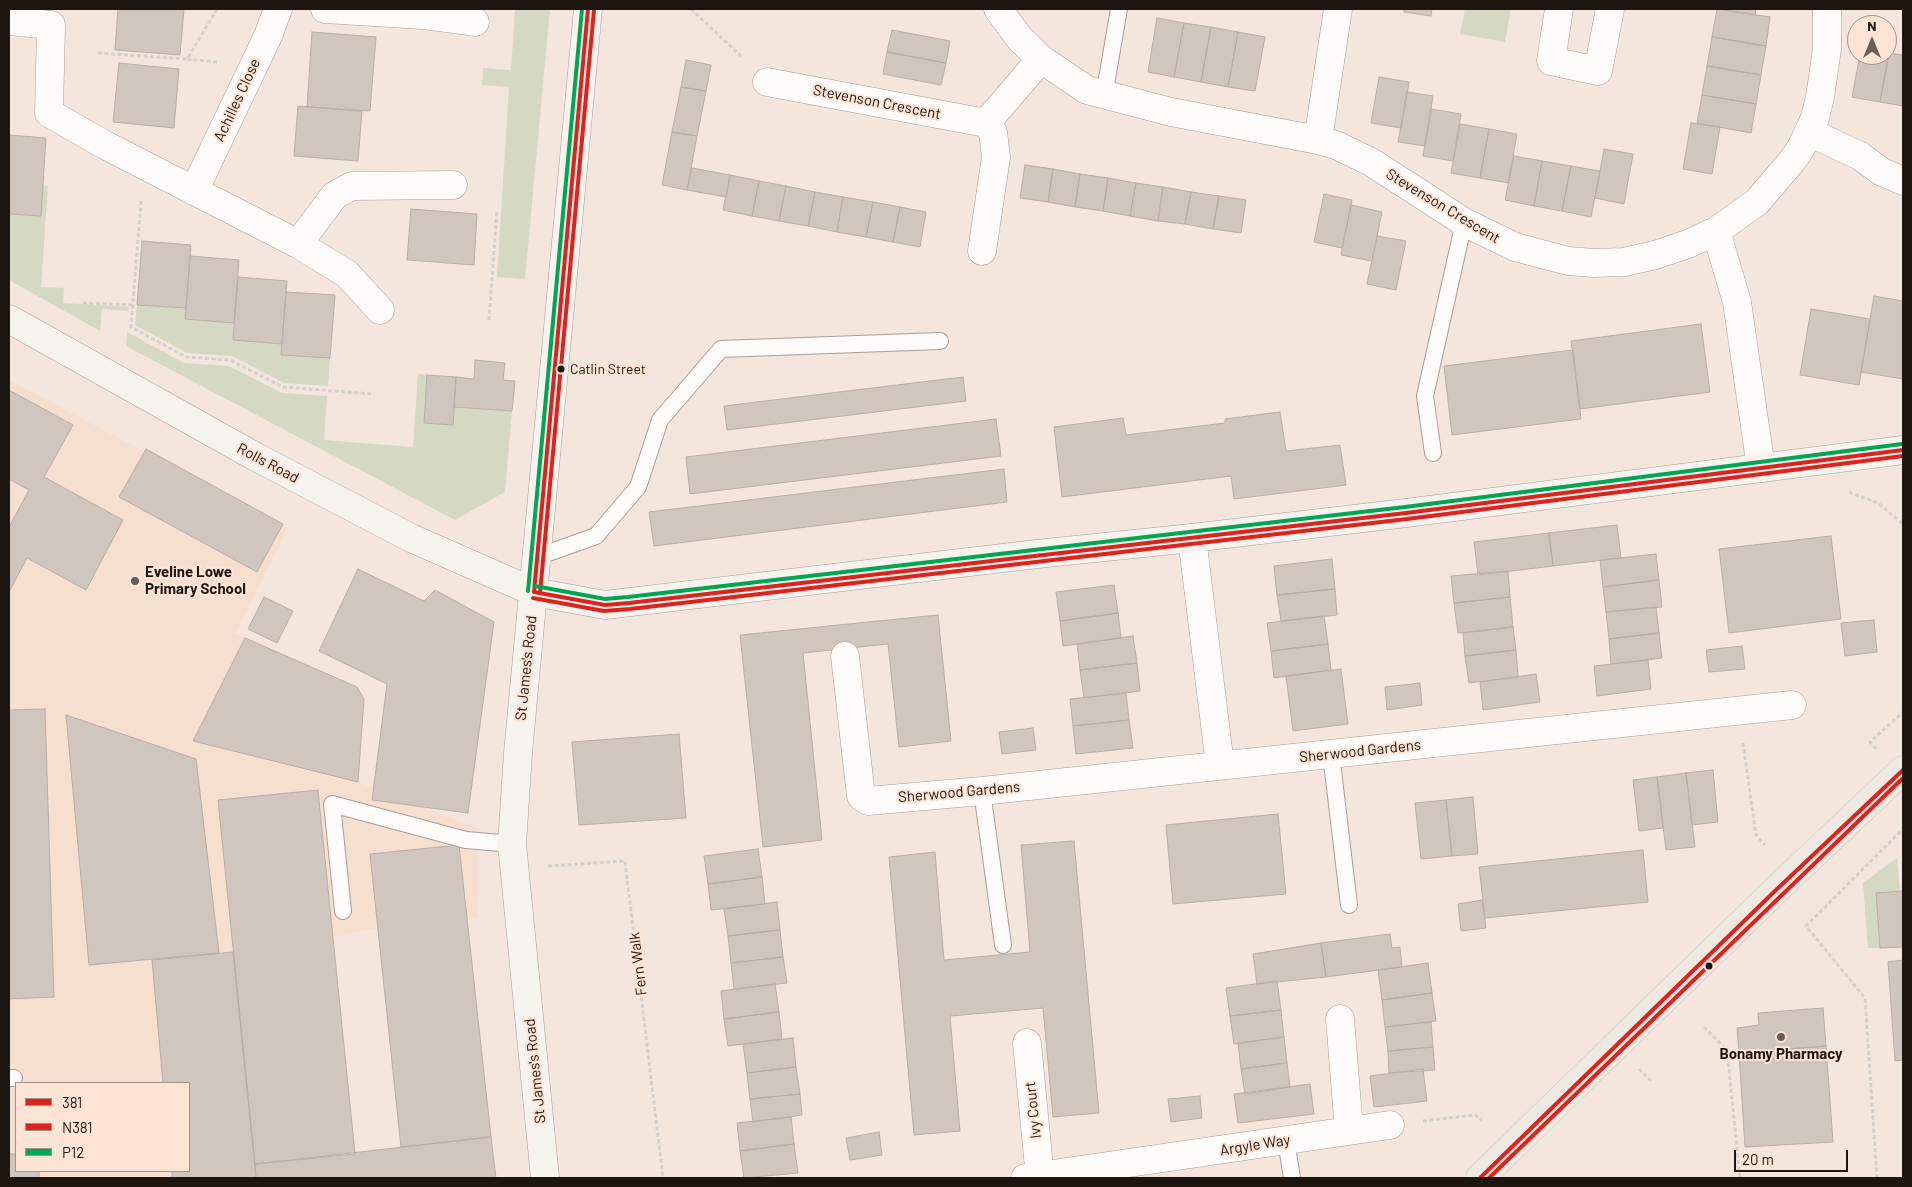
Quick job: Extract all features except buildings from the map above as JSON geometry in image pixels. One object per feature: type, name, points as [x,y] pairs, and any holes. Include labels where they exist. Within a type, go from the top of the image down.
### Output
[{"type":"main road","name":"St James's Road","points":[[545,1178],[513,856],[518,753],[588,9]]},
{"type":"main road","name":"Rolls Road","points":[[9,319],[256,457],[387,526],[534,592]]},
{"type":"main road","points":[[534,592],[605,605],[629,604],[1037,554],[1192,538],[1903,450]]},
{"type":"main road","points":[[1486,1176],[1720,944],[1903,770]]},
{"type":"street","name":"Achilles Close","points":[[194,191],[268,36],[278,9]]},
{"type":"street","points":[[325,9],[422,15],[475,22]]},
{"type":"street","name":"Stevenson Crescent","points":[[998,9],[1020,39],[1041,60],[1087,90],[1171,112],[1336,145],[1365,159],[1464,222],[1515,247],[1568,261],[1594,263],[1624,262],[1655,255],[1688,244],[1716,231],[1756,202],[1792,161],[1809,132],[1820,97],[1827,49],[1827,9]]},
{"type":"street","points":[[1318,140],[1338,9]]},
{"type":"street","points":[[1559,9],[1551,61],[1598,71],[1610,9]]},
{"type":"street","points":[[9,20],[51,25],[49,112],[105,145],[298,244],[347,274],[380,310]]},
{"type":"street","points":[[982,251],[996,157],[992,132],[986,123],[1041,60]]},
{"type":"street","name":"Stevenson Crescent","points":[[767,82],[986,123]]},
{"type":"street","points":[[1809,132],[1860,156],[1882,172],[1903,181]]},
{"type":"street","points":[[298,244],[335,195],[352,186],[452,185]]},
{"type":"street","points":[[1716,231],[1737,302],[1761,468]]},
{"type":"street","points":[[1192,538],[1220,765]]},
{"type":"street","name":"Sherwood Gardens","points":[[845,656],[861,796],[868,801],[982,791],[1792,704]]},
{"type":"street","points":[[1340,1018],[1349,1130]]},
{"type":"street","name":"Ivy Court","points":[[1027,1042],[1035,1178]]},
{"type":"street","name":"Argyle Way","points":[[1035,1178],[1390,1125]]},
{"type":"lane","points":[[1104,96],[1119,9]]},
{"type":"lane","points":[[1433,453],[1425,396],[1464,222]]},
{"type":"lane","points":[[537,557],[596,536],[638,487],[660,420],[721,350],[940,341]]},
{"type":"lane","points":[[1331,754],[1350,906]]},
{"type":"lane","points":[[982,791],[1003,945]]},
{"type":"lane","points":[[343,911],[332,804],[466,840],[513,856]]},
{"type":"lane","points":[[1286,1140],[1292,1178]]},
{"type":"path","points":[[188,60],[217,9]]},
{"type":"path","points":[[691,9],[767,82]]},
{"type":"path","points":[[98,53],[226,62]]},
{"type":"path","points":[[142,196],[131,327],[186,357],[230,360],[283,387],[372,394]]},
{"type":"path","points":[[489,320],[497,210]]},
{"type":"path","points":[[82,303],[132,305]]},
{"type":"path","points":[[1878,503],[1903,524]]},
{"type":"path","points":[[1739,711],[1756,835],[1765,845]]},
{"type":"path","points":[[1879,751],[1870,742],[1903,712]]},
{"type":"path","points":[[1878,1178],[1865,998],[1806,926],[1903,829]]},
{"type":"path","name":"Fern Walk","points":[[513,856],[625,861],[663,1178]]},
{"type":"path","points":[[1704,1027],[1727,1050],[1740,1178]]},
{"type":"path","points":[[1390,1125],[1475,1114],[1482,1120]]},
{"type":"shaded area","points":[[9,380],[289,528],[235,633],[357,687],[364,699],[358,782],[478,828],[477,918],[361,931],[265,953],[238,1167],[240,1178],[9,1178]]},
{"type":"green space","points":[[515,9],[550,9],[525,279],[497,277],[509,87],[482,85],[483,68],[511,70]]},
{"type":"green space","points":[[1465,9],[1511,9],[1505,42],[1460,34]]},
{"type":"green space","points":[[43,186],[48,186],[41,287],[64,288],[63,303],[129,307],[128,311],[102,309],[100,331],[9,280],[9,214],[41,216]]},
{"type":"green space","points":[[137,305],[186,308],[185,319],[234,323],[233,340],[282,344],[282,355],[330,358],[328,386],[284,383],[232,356],[187,353],[135,325]]},
{"type":"green space","points":[[127,332],[184,363],[229,366],[282,393],[327,396],[324,440],[413,447],[418,374],[427,375],[424,423],[453,425],[454,407],[512,411],[505,492],[455,520],[126,346]]},
{"type":"green space","points":[[1897,858],[1900,892],[1876,894],[1880,948],[1868,948],[1863,883]]},
{"type":"transit line","name":"P12","points":[[528,591],[582,9]]},
{"type":"transit line","name":"381","points":[[534,592],[588,9]]},
{"type":"transit line","name":"N381","points":[[540,593],[594,10]]},
{"type":"transit line","name":"P12","points":[[535,586],[605,599],[628,597],[1405,507],[1902,444]]},
{"type":"transit line","name":"381","points":[[534,592],[605,605],[629,603],[1406,513],[1903,450]]},
{"type":"transit line","name":"N381","points":[[533,598],[604,611],[630,609],[1407,519],[1903,456]]},
{"type":"transit line","name":"381","points":[[1480,1178],[1776,890],[1903,770]]},
{"type":"transit line","name":"N381","points":[[1489,1178],[1903,778]]},
{"type":"place","name":"Catlin Street","points":[[561,369]]},
{"type":"place","name":"Eveline Lowe Primary School","points":[[135,581]]},
{"type":"place","name":"Bonamy Pharmacy","points":[[1781,1037]]}]
